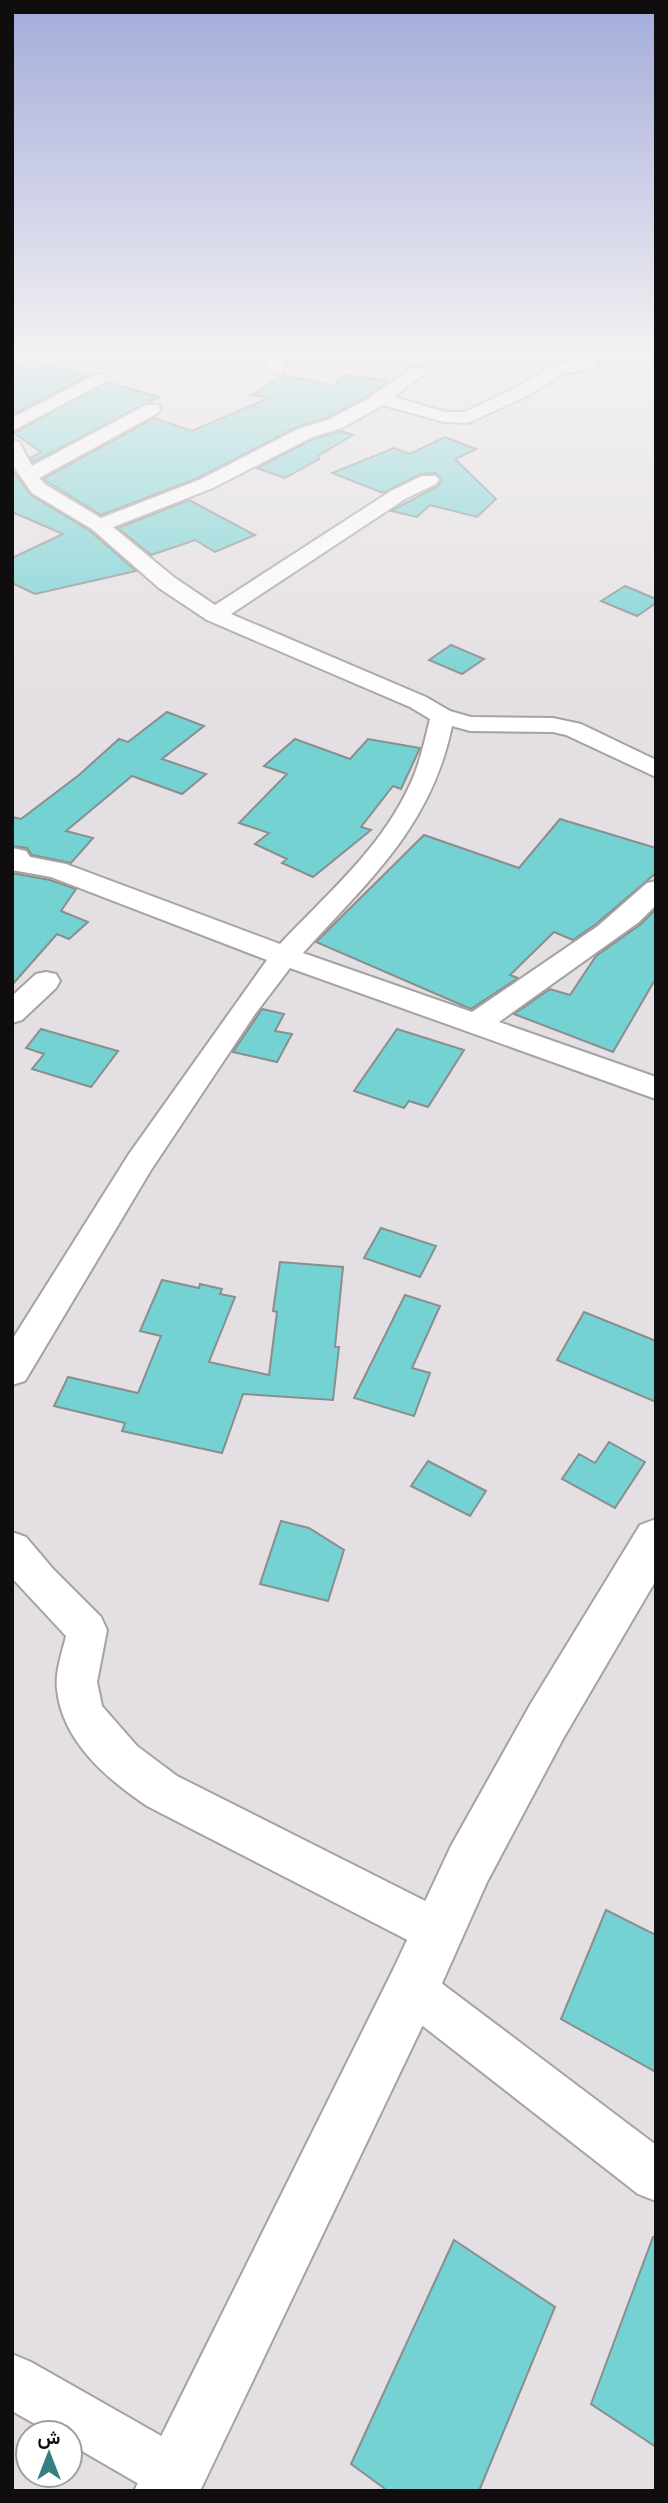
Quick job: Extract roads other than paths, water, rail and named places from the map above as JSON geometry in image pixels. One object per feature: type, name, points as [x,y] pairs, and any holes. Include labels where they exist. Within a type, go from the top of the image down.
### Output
[{"type":"street","points":[[26,470],[39,489],[99,525],[167,583],[215,615],[418,702],[442,716],[470,724],[553,725],[573,729],[656,769]]},
{"type":"street","points":[[29,475],[39,470]]},
{"type":"street","points":[[99,525],[149,508],[233,470]]},
{"type":"street","points":[[215,615],[398,495],[429,480]]},
{"type":"street","points":[[12,1371],[172,1114],[284,956],[364,873],[406,818],[432,765],[442,716]]},
{"type":"street","points":[[14,858],[17,863],[57,870],[284,956],[656,1088]]},
{"type":"street","points":[[475,1024],[629,916],[656,889]]},
{"type":"street","points":[[12,1013],[46,981]]},
{"type":"street","points":[[12,2381],[170,2482],[412,1989],[469,1864],[547,1721],[656,1539]]},
{"type":"street","points":[[12,1549],[40,1583],[87,1630],[77,1689],[84,1712],[108,1748],[131,1771],[162,1791],[439,1932]]},
{"type":"street","points":[[412,1989],[656,2176]]}]
